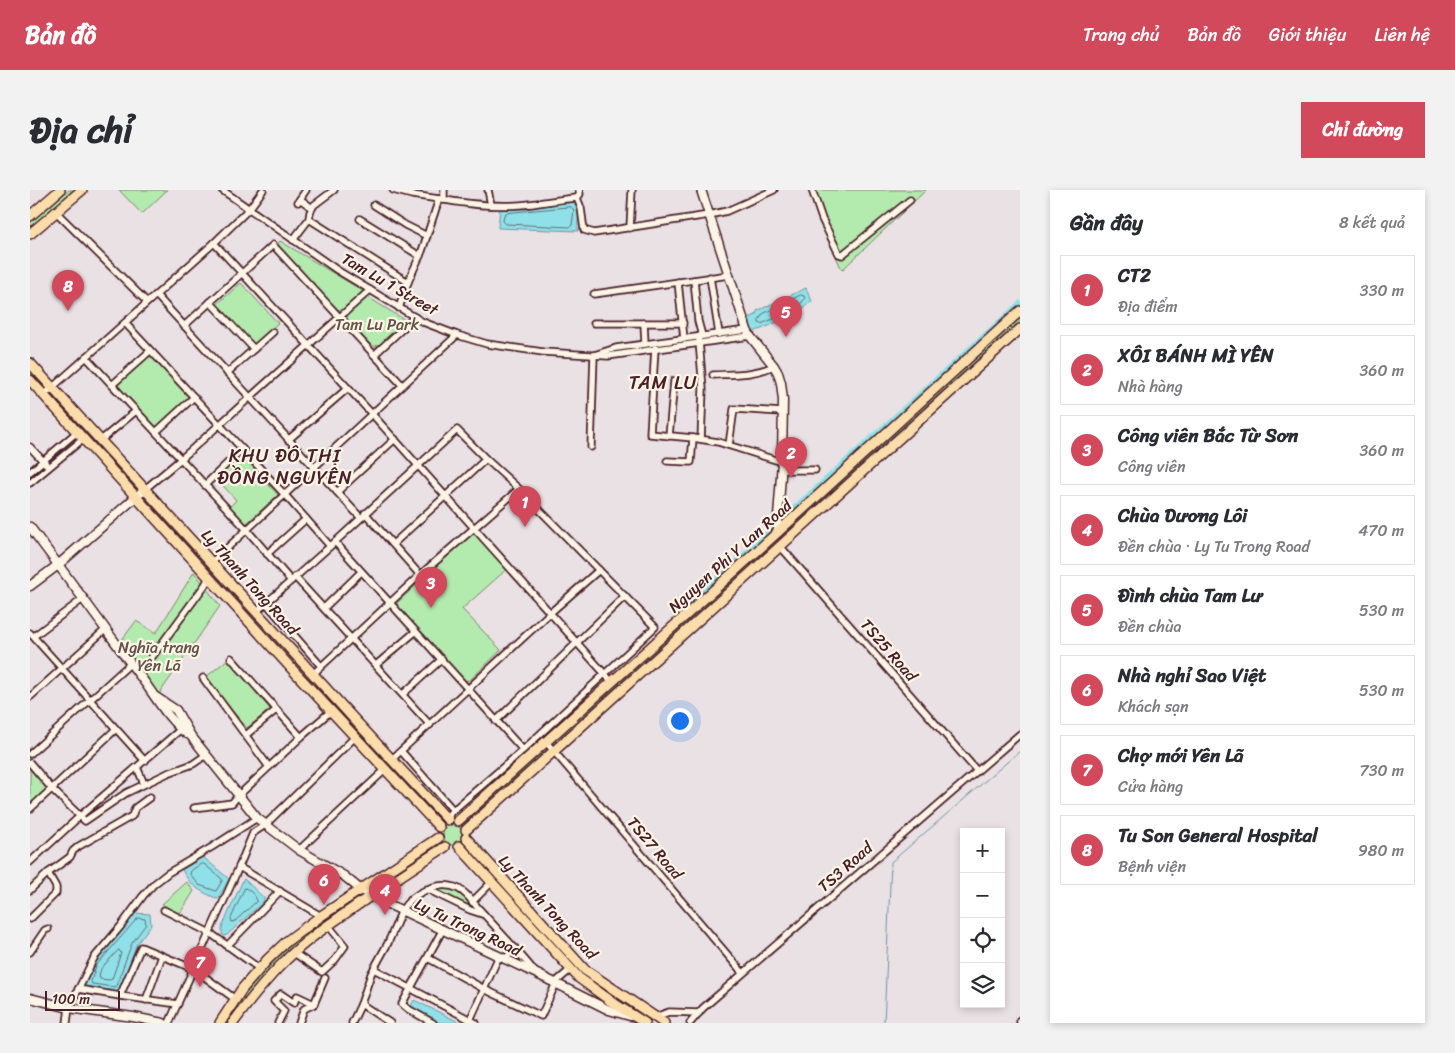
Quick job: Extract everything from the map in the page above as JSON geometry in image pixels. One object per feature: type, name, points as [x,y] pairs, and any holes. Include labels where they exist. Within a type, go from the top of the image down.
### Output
[{"type":"main road","points":[[30,216],[60,190]]},
{"type":"main road","points":[[30,234],[82,190]]},
{"type":"main road","points":[[700,190],[749,333],[774,366],[781,383],[782,466],[778,517],[780,546]]},
{"type":"main road","name":"Nguyen Phi Y Lan Road","points":[[458,821],[1020,310]]},
{"type":"main road","name":"Nguyen Phi Y Lan Road","points":[[466,834],[477,818],[554,751],[1020,329]]},
{"type":"main road","name":"Ly Thanh Tong Road","points":[[30,363],[391,760],[448,820]]},
{"type":"main road","name":"Ly Thanh Tong Road","points":[[30,380],[439,827]]},
{"type":"main road","points":[[30,586],[58,565],[145,489]]},
{"type":"main road","name":"Ly Tu Trong Road","points":[[30,527],[106,628],[167,714],[181,729],[191,736]]},
{"type":"main road","name":"Ly Tu Trong Road","points":[[156,697],[176,710],[191,736],[256,818],[300,850],[344,876],[361,890],[609,1010],[642,1021]]},
{"type":"main road","points":[[342,723],[350,715]]},
{"type":"main road","points":[[448,820],[458,821],[463,824],[466,834],[459,846],[452,848],[442,845],[437,833],[439,827],[448,820]]},
{"type":"main road","name":"Ly Thanh Tong Road","points":[[466,834],[586,970],[664,1023]]},
{"type":"main road","points":[[220,1023],[235,999],[287,941],[438,838]]},
{"type":"main road","name":"Ly Thanh Tong Road","points":[[459,846],[570,970],[587,984],[642,1021]]},
{"type":"main road","points":[[234,1023],[253,996],[294,952],[328,925],[446,847]]},
{"type":"main road","points":[[30,998],[69,1008],[132,1020],[163,1023]]},
{"type":"street","name":"Tam Lu 1 Street","points":[[222,190],[337,270],[423,322],[456,335],[487,344],[508,348],[608,356],[700,344],[749,333]]},
{"type":"street","points":[[44,395],[214,243],[249,209],[264,190]]},
{"type":"street","points":[[306,190],[299,200],[312,208]]},
{"type":"street","points":[[293,240],[310,219],[310,212],[314,205],[334,190]]},
{"type":"street","points":[[393,190],[462,204],[521,206],[577,198]]},
{"type":"street","points":[[400,308],[408,282],[442,200],[444,190]]},
{"type":"street","points":[[488,190],[491,205]]},
{"type":"street","points":[[577,198],[580,194],[579,190]]},
{"type":"street","points":[[630,228],[632,190]]},
{"type":"street","points":[[577,198],[581,208],[584,230],[594,233],[727,211],[774,190]]},
{"type":"street","points":[[812,190],[822,218],[839,254],[842,256],[910,200]]},
{"type":"street","points":[[374,205],[405,225],[427,236]]},
{"type":"street","points":[[56,212],[147,302]]},
{"type":"street","points":[[310,219],[408,282]]},
{"type":"street","points":[[360,219],[420,256]]},
{"type":"street","points":[[214,243],[395,439],[612,682]]},
{"type":"street","points":[[184,326],[273,245],[402,385]]},
{"type":"street","points":[[594,294],[729,274]]},
{"type":"street","points":[[710,277],[719,334]]},
{"type":"street","points":[[694,280],[703,389],[701,439]]},
{"type":"street","points":[[678,282],[684,339]]},
{"type":"street","points":[[145,489],[370,290]]},
{"type":"street","points":[[156,295],[313,467],[393,544],[420,575]]},
{"type":"street","points":[[210,302],[254,349]]},
{"type":"street","points":[[374,355],[415,317]]},
{"type":"street","points":[[125,323],[306,519],[361,572],[442,659],[522,750]]},
{"type":"street","points":[[594,323],[683,323]]},
{"type":"street","points":[[644,323],[645,344]]},
{"type":"street","points":[[227,373],[273,332]]},
{"type":"street","name":"Tam Lu 1 Street","points":[[594,355],[609,349],[700,336],[749,333]]},
{"type":"street","points":[[212,562],[456,335]]},
{"type":"street","points":[[654,343],[650,434],[701,439],[729,445],[782,466],[815,470]]},
{"type":"street","points":[[112,385],[150,351]]},
{"type":"street","points":[[591,447],[594,355]]},
{"type":"street","points":[[86,357],[247,530],[267,554],[324,608],[430,725]]},
{"type":"street","points":[[713,374],[742,374],[762,371],[774,366]]},
{"type":"street","points":[[669,436],[674,381]]},
{"type":"street","points":[[288,440],[348,388]]},
{"type":"street","points":[[156,432],[194,397]]},
{"type":"street","points":[[729,445],[734,410],[782,412]]},
{"type":"street","points":[[101,440],[136,411]]},
{"type":"street","points":[[256,612],[457,430],[519,489],[655,627],[522,750],[453,810],[448,820]]},
{"type":"street","points":[[30,472],[80,436]]},
{"type":"street","points":[[30,483],[80,436]]},
{"type":"street","points":[[667,461],[691,462],[692,438]]},
{"type":"street","points":[[337,492],[395,439]]},
{"type":"street","points":[[30,448],[49,467]]},
{"type":"street","points":[[205,485],[242,449]]},
{"type":"street","points":[[393,544],[486,459]]},
{"type":"street","points":[[313,674],[420,575],[519,489]]},
{"type":"street","points":[[267,554],[306,519]]},
{"type":"street","name":"TS25 Road","points":[[780,546],[976,771]]},
{"type":"street","points":[[391,760],[599,570]]},
{"type":"street","points":[[324,608],[361,572]]},
{"type":"street","points":[[152,657],[209,577]]},
{"type":"street","points":[[496,721],[625,596]]},
{"type":"street","points":[[84,598],[32,634],[145,761]]},
{"type":"street","points":[[266,603],[321,666]]},
{"type":"street","points":[[30,697],[106,628]]},
{"type":"street","points":[[376,665],[416,632]]},
{"type":"street","points":[[231,658],[301,737]]},
{"type":"street","points":[[403,694],[442,659]]},
{"type":"street","points":[[30,754],[131,663]]},
{"type":"street","points":[[203,678],[269,767]]},
{"type":"street","points":[[246,734],[276,710]]},
{"type":"street","points":[[194,808],[232,803],[331,711]]},
{"type":"street","points":[[30,809],[116,729]]},
{"type":"street","points":[[31,860],[181,729]]},
{"type":"street","name":"TS3 Road","points":[[690,1023],[698,1013],[743,973],[1020,734]]},
{"type":"street","points":[[169,1023],[253,833],[265,825],[355,737]]},
{"type":"street","name":"TS27 Road","points":[[546,742],[743,973]]},
{"type":"street","points":[[401,751],[453,810]]},
{"type":"street","points":[[30,763],[52,789],[86,821],[126,793],[193,764],[206,755]]},
{"type":"street","points":[[137,768],[144,784]]},
{"type":"street","points":[[300,850],[386,769]]},
{"type":"street","points":[[30,890],[48,873],[70,857],[79,846],[132,816],[135,808],[150,797]]},
{"type":"street","points":[[67,1023],[69,1008],[94,958],[154,884],[168,873],[212,848],[256,818]]},
{"type":"street","points":[[239,867],[321,916]]},
{"type":"street","points":[[30,919],[56,893],[56,887],[48,873]]},
{"type":"street","points":[[472,902],[492,882]]},
{"type":"street","points":[[352,1023],[361,1004],[365,989],[402,910],[409,901],[427,889],[449,886],[460,890],[537,974]]},
{"type":"street","points":[[427,889],[484,915]]},
{"type":"street","points":[[227,946],[280,892]]},
{"type":"street","points":[[164,910],[210,933],[260,969]]},
{"type":"street","points":[[294,952],[322,972],[335,960],[345,946],[328,925]]},
{"type":"street","points":[[30,952],[45,930],[48,929]]},
{"type":"street","points":[[433,1023],[402,1005],[444,929]]},
{"type":"street","points":[[120,996],[141,947],[194,969],[235,999]]},
{"type":"street","points":[[374,969],[473,1021],[484,990],[502,958],[515,948]]},
{"type":"street","points":[[146,1000],[162,956]]},
{"type":"street","points":[[428,958],[484,990],[541,1016]]},
{"type":"street","points":[[538,1023],[556,984],[570,970]]},
{"type":"street","points":[[299,1023],[304,1009],[314,1004],[325,978]]},
{"type":"street","points":[[78,989],[178,1004]]},
{"type":"street","points":[[278,1023],[284,1010],[274,1001],[281,994],[294,1003],[297,996],[314,1004]]},
{"type":"street","points":[[361,1004],[390,1023]]},
{"type":"street","points":[[655,1017],[669,1012],[698,1013]]},
{"type":"green space","points":[[69,190],[73,190],[30,227],[30,223]]},
{"type":"green space","points":[[119,190],[167,190],[142,214]]},
{"type":"green space","points":[[809,190],[926,190],[842,270]]},
{"type":"green space","name":"Tam Lu Park","points":[[280,241],[363,291],[342,310],[335,309],[276,246]]},
{"type":"green space","points":[[241,283],[278,323],[253,345],[216,305]]},
{"type":"green space","name":"Tam Lu Park","points":[[366,296],[408,322],[380,346],[372,346],[348,321],[347,314]]},
{"type":"green space","points":[[1020,316],[1020,321],[786,531],[785,529]]},
{"type":"green space","points":[[151,355],[190,398],[155,429],[116,385]]},
{"type":"green space","points":[[242,455],[278,495],[247,523],[242,523],[228,509],[236,500],[217,479]]},
{"type":"green space","points":[[476,533],[507,569],[462,609],[501,650],[470,680],[465,681],[397,606],[397,603],[471,534]]},
{"type":"green space","points":[[764,549],[766,552],[556,743],[555,739]]},
{"type":"green space","name":"Nghĩa trang Yên Lã","points":[[194,572],[220,606],[159,694],[121,641],[136,621],[156,633]]},
{"type":"green space","points":[[228,659],[270,709],[247,728],[205,678]]},
{"type":"green space","points":[[541,752],[543,755],[472,817],[473,815]]},
{"type":"green space","points":[[30,767],[49,788],[30,807]]},
{"type":"green space","points":[[453,825],[460,828],[463,835],[460,842],[453,845],[446,842],[443,835],[446,828]]},
{"type":"green space","points":[[425,852],[426,854],[368,890]]},
{"type":"green space","points":[[187,882],[194,891],[179,915],[162,904]]},
{"type":"green space","points":[[443,887],[461,894],[468,900],[472,909],[434,889]]},
{"type":"green space","points":[[355,898],[357,899],[316,927],[282,956],[253,988],[228,1023],[225,1023],[254,984],[275,961],[316,925]]},
{"type":"water","points":[[574,202],[578,206],[578,231],[498,228],[500,208],[523,208]]},
{"type":"water","points":[[806,288],[812,301],[805,307],[782,320],[749,334],[746,319],[756,315],[757,311]]},
{"type":"water","points":[[203,857],[229,879],[218,899],[197,888],[189,881],[182,870]]},
{"type":"water","points":[[244,879],[264,898],[264,901],[224,936],[222,934],[222,927]]},
{"type":"water","points":[[135,913],[150,914],[151,925],[136,945],[119,993],[83,988],[91,964]]},
{"type":"water","points":[[414,1000],[461,1023],[440,1023],[411,1006]]},
{"type":"waterway","points":[[782,519],[1020,303]]},
{"type":"waterway","points":[[675,617],[774,527]]},
{"type":"waterway","points":[[884,1023],[891,862],[1020,751]]},
{"type":"place","name":"Tu Son General Hospital","points":[[68,311]]},
{"type":"place","name":"Đình chùa Tam Lư","points":[[786,337]]},
{"type":"place","name":"XÔI BÁNH MÌ YÊN","points":[[791,478]]},
{"type":"place","name":"CT2","points":[[525,527]]},
{"type":"place","name":"Công viên Bắc Từ Sơn","points":[[431,608]]},
{"type":"place","name":"Nhà nghỉ Sao Việt","points":[[324,905]]},
{"type":"place","name":"Chùa Dương Lôi","points":[[385,915]]},
{"type":"place","name":"Chợ mới Yên Lã","points":[[200,987]]},
{"type":"district","name":"TAM LU","points":[[663,382]]},
{"type":"district","name":"KHU ĐÔ THỊ ĐỒNG NGUYÊN","points":[[285,466]]}]
